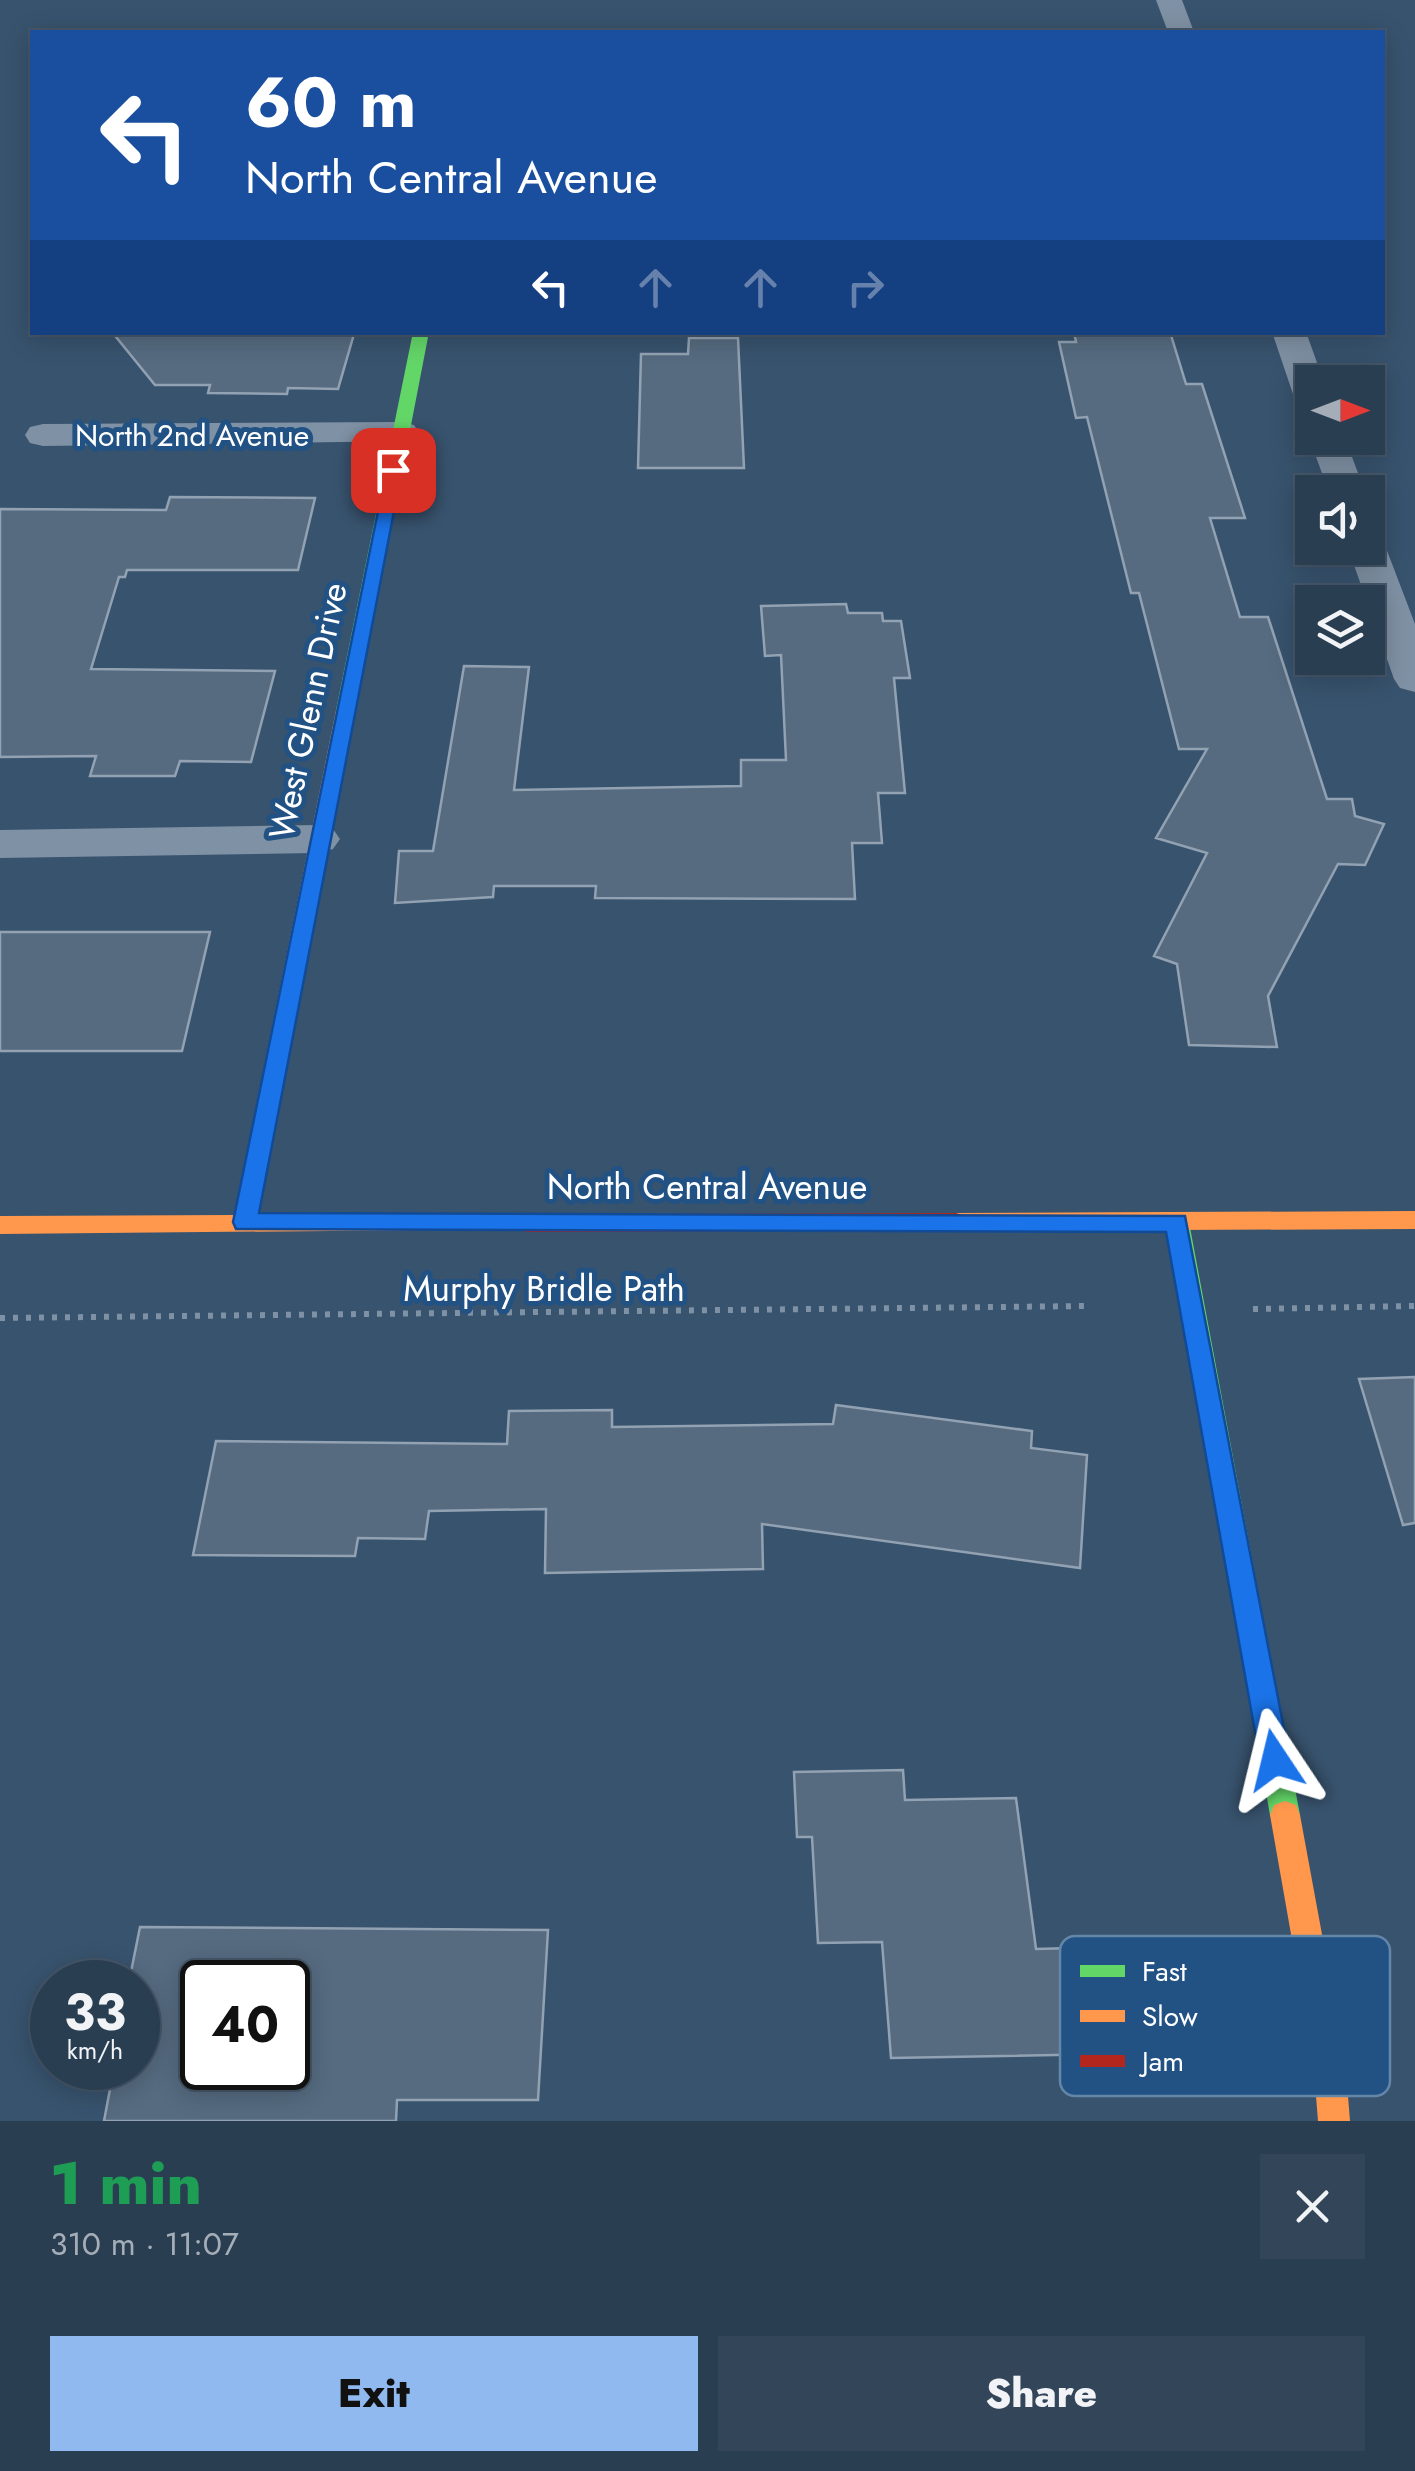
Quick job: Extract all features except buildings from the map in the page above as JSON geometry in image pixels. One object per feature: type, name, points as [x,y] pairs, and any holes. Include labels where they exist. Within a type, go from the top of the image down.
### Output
[{"type":"street","points":[[1169,0],[1180,30]]},
{"type":"street","name":"West Glenn Drive","points":[[245,1222],[317,839],[420,335]]},
{"type":"street","points":[[1290,335],[1301,365]]},
{"type":"street","name":"North 2nd Avenue","points":[[43,435],[401,434]]},
{"type":"street","points":[[1373,565],[1415,679]]},
{"type":"street","points":[[0,844],[317,839]]},
{"type":"street","name":"North Central Avenue","points":[[0,1225],[1415,1220]]},
{"type":"street","points":[[1177,1222],[1307,1936]]},
{"type":"street","points":[[1332,2096],[1334,2121]]},
{"type":"path","name":"Murphy Bridle Path","points":[[0,1318],[648,1315],[1088,1306]]},
{"type":"traffic: fast","points":[[346,710],[420,335]]},
{"type":"traffic: fast","points":[[1177,1222],[1285,1815]]},
{"type":"traffic: slow","points":[[245,1222],[346,710]]},
{"type":"traffic: slow","points":[[956,1222],[1415,1220]]},
{"type":"traffic: slow","points":[[0,1225],[527,1223]]},
{"type":"traffic: slow","points":[[1285,1815],[1307,1936]]},
{"type":"traffic: slow","points":[[1332,2096],[1334,2121]]},
{"type":"traffic: jam","points":[[527,1223],[956,1222]]},
{"type":"route","points":[[393,470],[317,839],[245,1222],[1177,1222],[1275,1760]]}]
